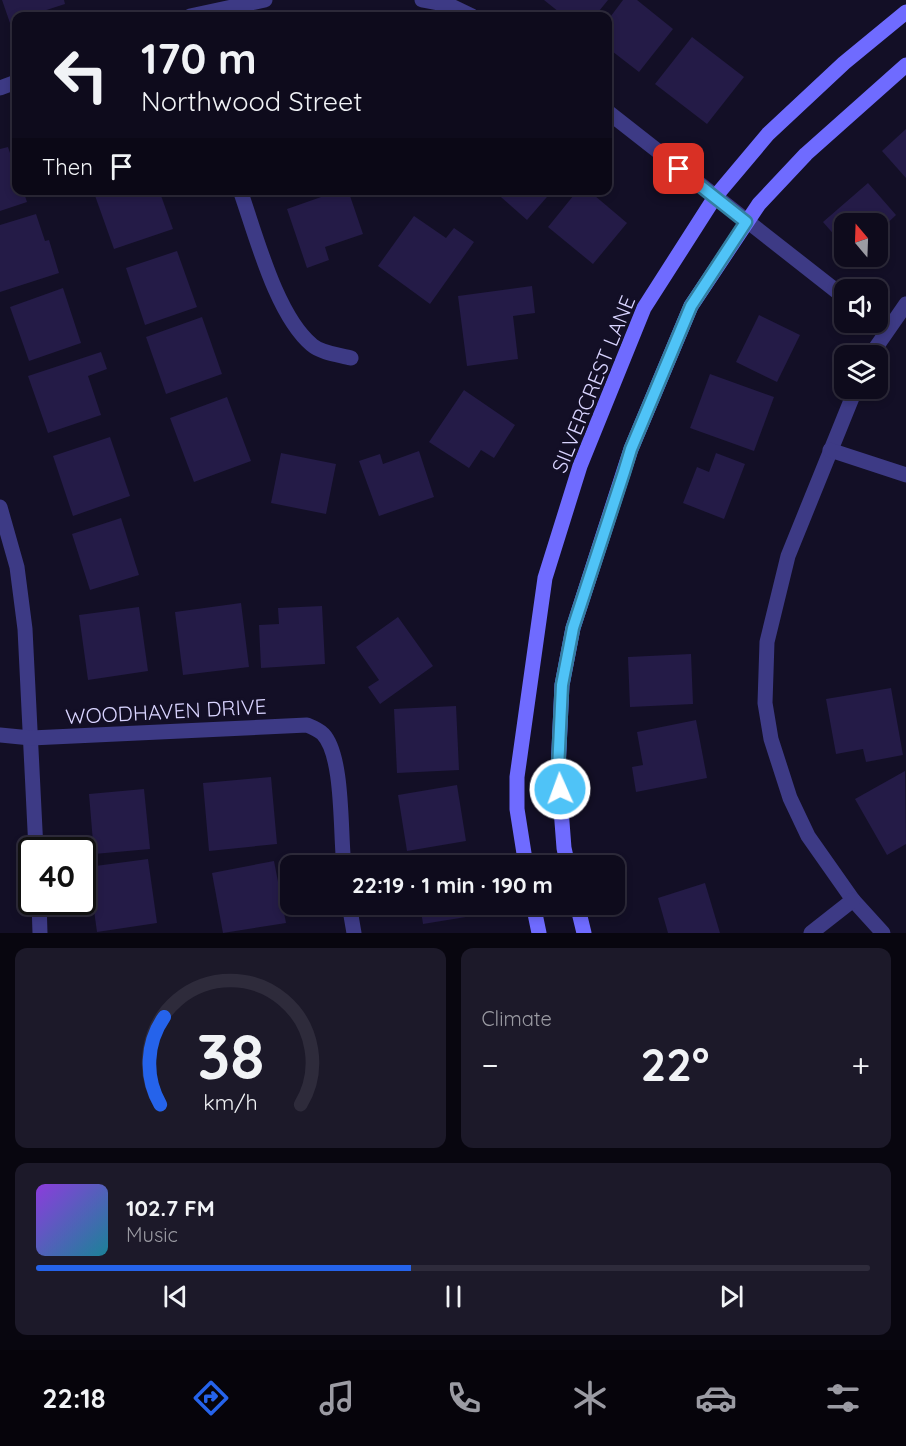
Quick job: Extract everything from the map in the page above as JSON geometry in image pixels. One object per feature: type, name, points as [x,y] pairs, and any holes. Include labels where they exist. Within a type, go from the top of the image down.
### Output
[{"type":"street","points":[[209,12],[265,0]]},
{"type":"street","points":[[422,0],[451,3],[466,12]]},
{"type":"street","name":"SILVERCREST LANE","points":[[524,855],[516,809],[517,777],[545,578],[580,466],[644,308],[715,197],[768,134],[844,63],[906,12]]},
{"type":"street","points":[[566,855],[558,770],[562,685],[573,628],[631,449],[691,306],[759,204],[806,154],[906,65]]},
{"type":"street","points":[[612,115],[834,289]]},
{"type":"street","points":[[242,195],[283,308],[296,328],[314,347],[351,358]]},
{"type":"street","points":[[888,320],[906,304]]},
{"type":"street","points":[[851,399],[788,555],[767,642],[765,703],[771,739],[790,798],[808,836],[853,900],[883,933]]},
{"type":"street","points":[[830,450],[906,474]]},
{"type":"street","points":[[0,507],[17,567],[24,619],[35,837]]},
{"type":"street","name":"WOODHAVEN DRIVE","points":[[0,735],[31,738],[307,725],[322,733],[328,742],[338,772],[343,855]]},
{"type":"street","points":[[811,933],[853,900]]},
{"type":"street","points":[[39,915],[40,933]]},
{"type":"street","points":[[350,915],[354,933]]},
{"type":"street","points":[[535,915],[539,933]]},
{"type":"street","points":[[580,915],[584,933]]},
{"type":"building","points":[[2,0],[64,0],[65,4],[40,12],[12,12],[12,22],[10,23]]},
{"type":"building","points":[[544,0],[608,0],[598,12],[559,12]]},
{"type":"building","points":[[623,0],[637,0],[673,29],[639,72],[612,51],[612,15]]},
{"type":"building","points":[[692,37],[744,77],[707,124],[655,84]]},
{"type":"building","points":[[906,129],[906,178],[882,151]]},
{"type":"building","points":[[8,147],[12,159],[12,195],[25,195],[27,202],[0,211],[0,149]]},
{"type":"building","points":[[868,183],[896,215],[888,223],[888,213],[834,213],[834,235],[823,222]]},
{"type":"building","points":[[95,195],[161,195],[173,229],[114,249]]},
{"type":"building","points":[[327,195],[350,195],[363,234],[325,247],[329,260],[307,268],[287,209]]},
{"type":"building","points":[[499,195],[549,195],[527,220]]},
{"type":"building","points":[[574,195],[594,195],[627,223],[593,264],[548,227]]},
{"type":"building","points":[[36,214],[45,241],[49,240],[59,273],[0,292],[0,225]]},
{"type":"building","points":[[414,216],[446,238],[454,228],[474,242],[430,304],[378,266]]},
{"type":"building","points":[[177,251],[197,307],[145,325],[126,268]]},
{"type":"building","points":[[532,286],[535,313],[513,316],[518,359],[467,366],[458,296]]},
{"type":"building","points":[[63,288],[81,343],[29,361],[10,307]]},
{"type":"building","points":[[759,315],[800,335],[777,382],[736,362]]},
{"type":"building","points":[[202,317],[222,374],[166,394],[146,337]]},
{"type":"building","points":[[101,352],[107,369],[88,376],[101,415],[48,433],[28,376]]},
{"type":"building","points":[[710,374],[774,397],[754,451],[690,428]]},
{"type":"building","points":[[464,390],[515,425],[494,458],[481,450],[469,468],[429,442]]},
{"type":"building","points":[[227,397],[251,461],[194,482],[170,418]]},
{"type":"building","points":[[110,437],[130,496],[73,516],[53,456]]},
{"type":"building","points":[[419,451],[434,497],[379,516],[359,461],[380,454],[383,464]]},
{"type":"building","points":[[281,453],[336,464],[326,514],[271,503]]},
{"type":"building","points":[[716,453],[745,464],[724,519],[683,503],[697,467],[709,472]]},
{"type":"building","points":[[121,518],[139,575],[90,590],[72,534]]},
{"type":"building","points":[[241,603],[249,667],[183,675],[175,612]]},
{"type":"building","points":[[322,606],[325,664],[261,668],[259,625],[279,624],[278,608]]},
{"type":"building","points":[[139,607],[148,671],[88,680],[79,615]]},
{"type":"building","points":[[398,617],[433,666],[380,704],[368,687],[379,680],[356,647]]},
{"type":"building","points":[[691,654],[693,704],[630,707],[628,657]]},
{"type":"building","points":[[891,688],[903,755],[866,762],[863,749],[836,754],[826,699]]},
{"type":"building","points":[[456,706],[459,770],[397,773],[394,709]]},
{"type":"building","points":[[696,720],[707,778],[636,792],[632,767],[643,765],[637,732]]},
{"type":"building","points":[[905,771],[906,844],[887,855],[855,799]]},
{"type":"building","points":[[271,777],[277,844],[209,851],[203,783]]},
{"type":"building","points":[[457,785],[466,841],[407,851],[398,795]]},
{"type":"building","points":[[144,789],[150,849],[96,854],[96,837],[93,837],[89,794]]},
{"type":"building","points":[[148,859],[157,923],[97,932],[95,915],[96,866]]},
{"type":"building","points":[[274,861],[280,892],[280,915],[284,915],[286,923],[223,933],[212,873]]},
{"type":"building","points":[[705,883],[720,933],[668,933],[658,898]]},
{"type":"building","points":[[422,915],[472,915],[472,916],[423,924]]},
{"type":"route","points":[[560,789],[558,770],[562,685],[573,628],[631,449],[691,306],[746,222],[679,169]]}]
